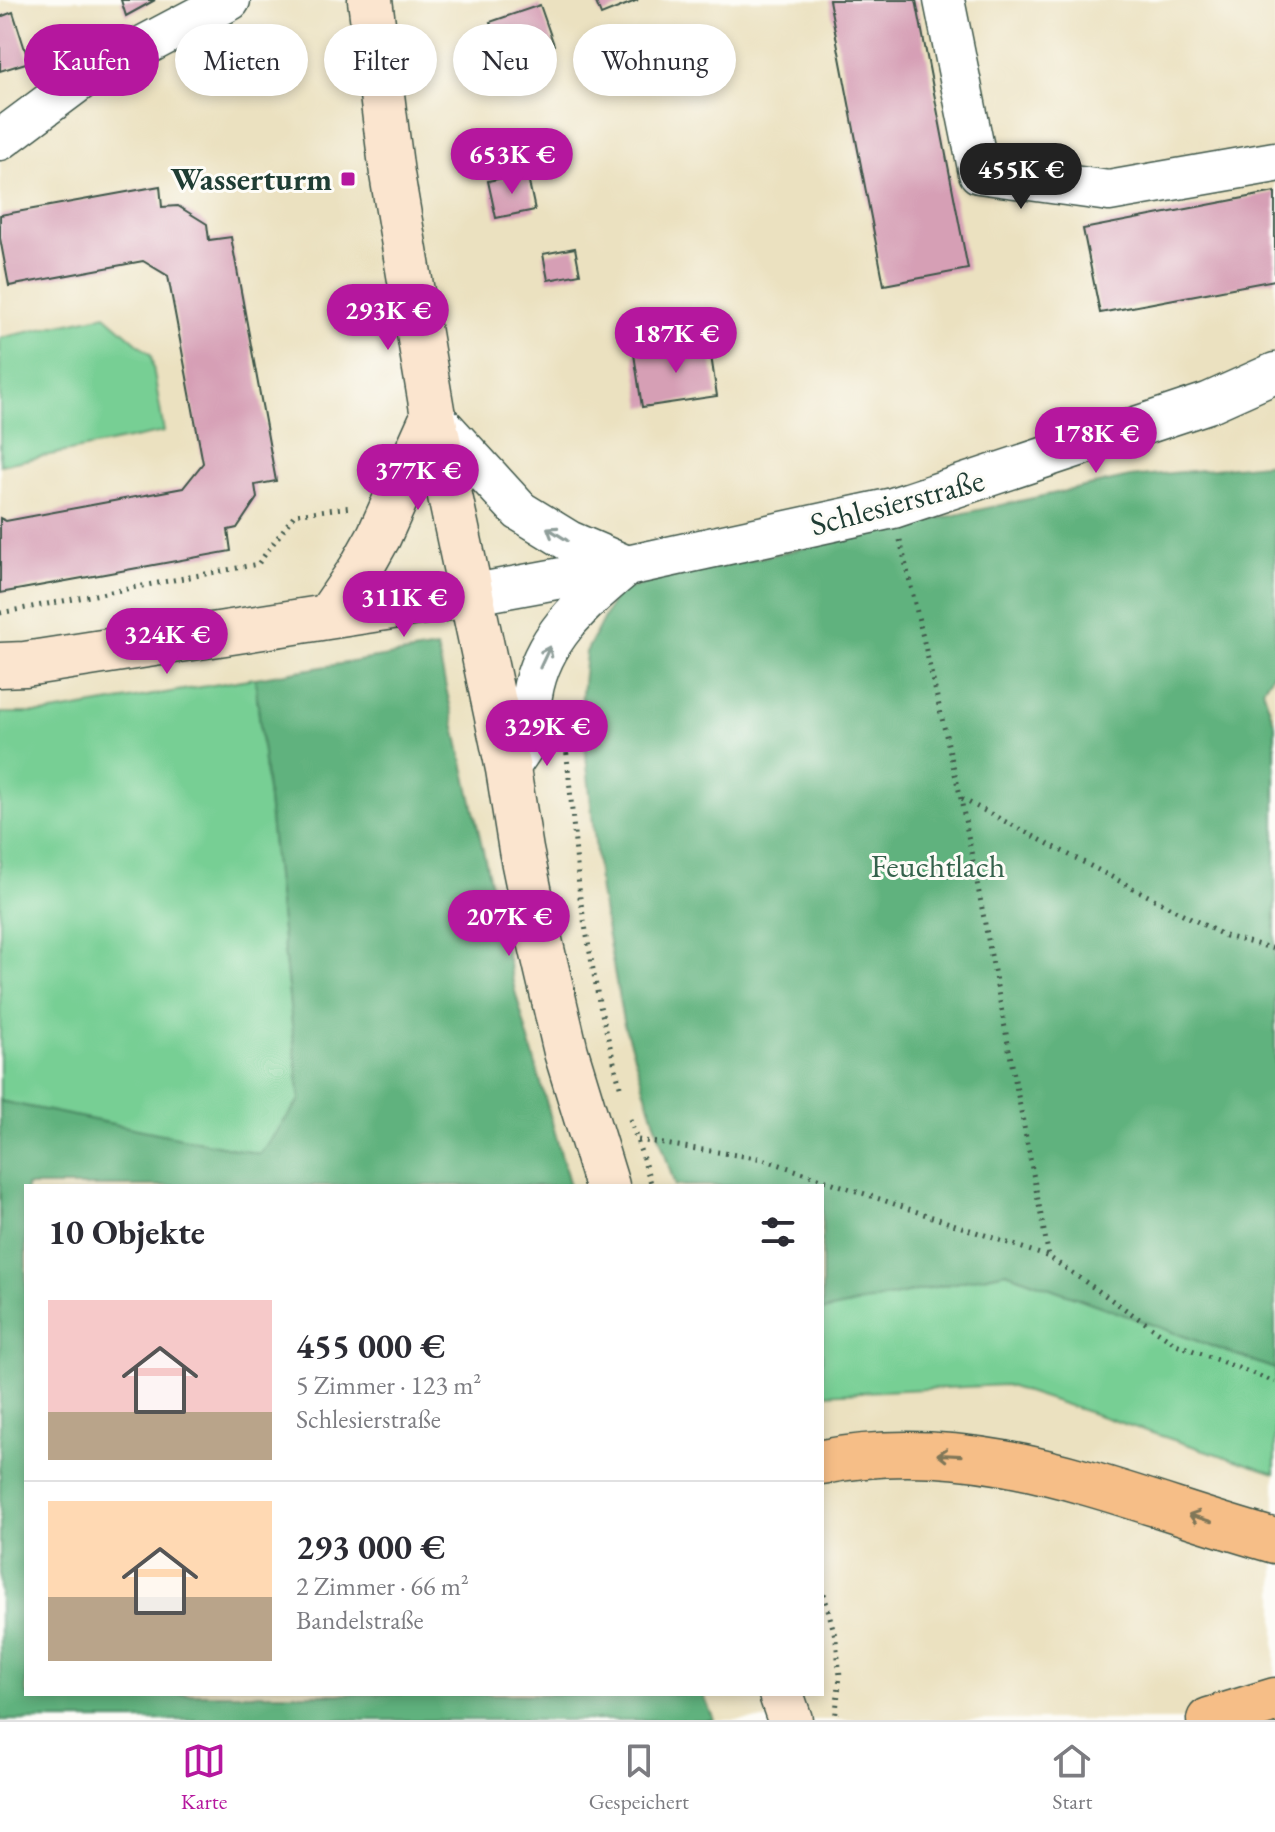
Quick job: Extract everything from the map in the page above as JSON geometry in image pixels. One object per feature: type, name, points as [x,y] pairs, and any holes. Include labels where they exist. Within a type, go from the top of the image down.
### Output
[{"type":"main road","points":[[370,0],[392,174],[433,416],[508,769],[521,850],[566,1052],[606,1184]]},
{"type":"main road","points":[[328,617],[379,536],[433,416]]},
{"type":"main road","points":[[0,665],[25,664],[469,595]]},
{"type":"main road","points":[[824,1462],[882,1455],[951,1454],[1019,1464],[1094,1484],[1275,1541]]},
{"type":"main road","points":[[782,1696],[790,1720]]},
{"type":"main road","points":[[1209,1720],[1275,1700]]},
{"type":"street","points":[[0,140],[83,78],[230,0]]},
{"type":"street","points":[[944,0],[979,173],[1109,191],[1275,162]]},
{"type":"street","name":"Schlesierstraße","points":[[469,595],[627,566],[893,508],[1208,403],[1275,373]]},
{"type":"street","name":"Schlesierstraße","points":[[1208,403],[1275,400]]},
{"type":"street","points":[[433,416],[520,511],[569,541],[627,566]]},
{"type":"street","name":"Schlesierstraße","points":[[508,769],[531,733],[532,696],[540,666],[554,637],[578,608],[627,566]]},
{"type":"path","points":[[0,613],[258,564],[295,514],[356,506]]},
{"type":"path","points":[[893,508],[961,799],[1049,1257]]},
{"type":"path","points":[[961,799],[1225,936],[1275,949]]},
{"type":"path","points":[[574,836],[590,958],[623,1098]]},
{"type":"path","points":[[627,1111],[651,1184]]},
{"type":"path","points":[[638,1140],[763,1159],[1049,1257],[1176,1344],[1275,1382]]},
{"type":"path","points":[[824,1594],[836,1640],[840,1676],[835,1720]]},
{"type":"green space","points":[[105,315],[151,355],[164,432],[0,465],[0,338]]},
{"type":"green space","name":"Feuchtlach","points":[[1275,463],[1275,670],[1263,689],[1275,725],[1275,1369],[1006,1272],[824,1311],[824,1184],[674,1184],[623,1021],[600,892],[581,706],[586,652],[617,592],[657,580],[1130,477]]},
{"type":"green space","points":[[437,648],[515,991],[569,1184],[24,1184],[24,1696],[704,1696],[714,1720],[0,1720],[0,1101],[260,1154],[300,1100],[255,678]]},
{"type":"green space","points":[[255,678],[300,1100],[260,1154],[0,1101],[0,713],[46,713]]},
{"type":"green space","points":[[1006,1272],[1275,1369],[1275,1473],[1005,1385],[824,1394],[824,1311]]},
{"type":"building","points":[[121,0],[155,0],[126,16]]},
{"type":"building","points":[[595,0],[638,0],[601,15]]},
{"type":"building","points":[[829,0],[916,0],[968,269],[884,285]]},
{"type":"building","points":[[540,5],[547,24],[491,24]]},
{"type":"building","points":[[13,12],[24,46],[24,64],[0,71],[0,17]]},
{"type":"building","points":[[527,173],[535,210],[496,218],[488,181]]},
{"type":"building","points":[[160,186],[162,207],[178,206],[207,224],[209,240],[231,237],[276,481],[255,485],[257,498],[237,528],[228,530],[231,551],[0,593],[0,518],[6,521],[183,488],[203,463],[168,276],[143,261],[9,286],[0,238],[0,215]]},
{"type":"building","points":[[1275,192],[1275,280],[1100,313],[1083,229]]},
{"type":"building","points":[[575,248],[580,274],[548,280],[543,254]]},
{"type":"building","points":[[709,342],[717,396],[642,407],[634,354]]},
{"type":"place","name":"Wasserturm","points":[[348,179]]}]
